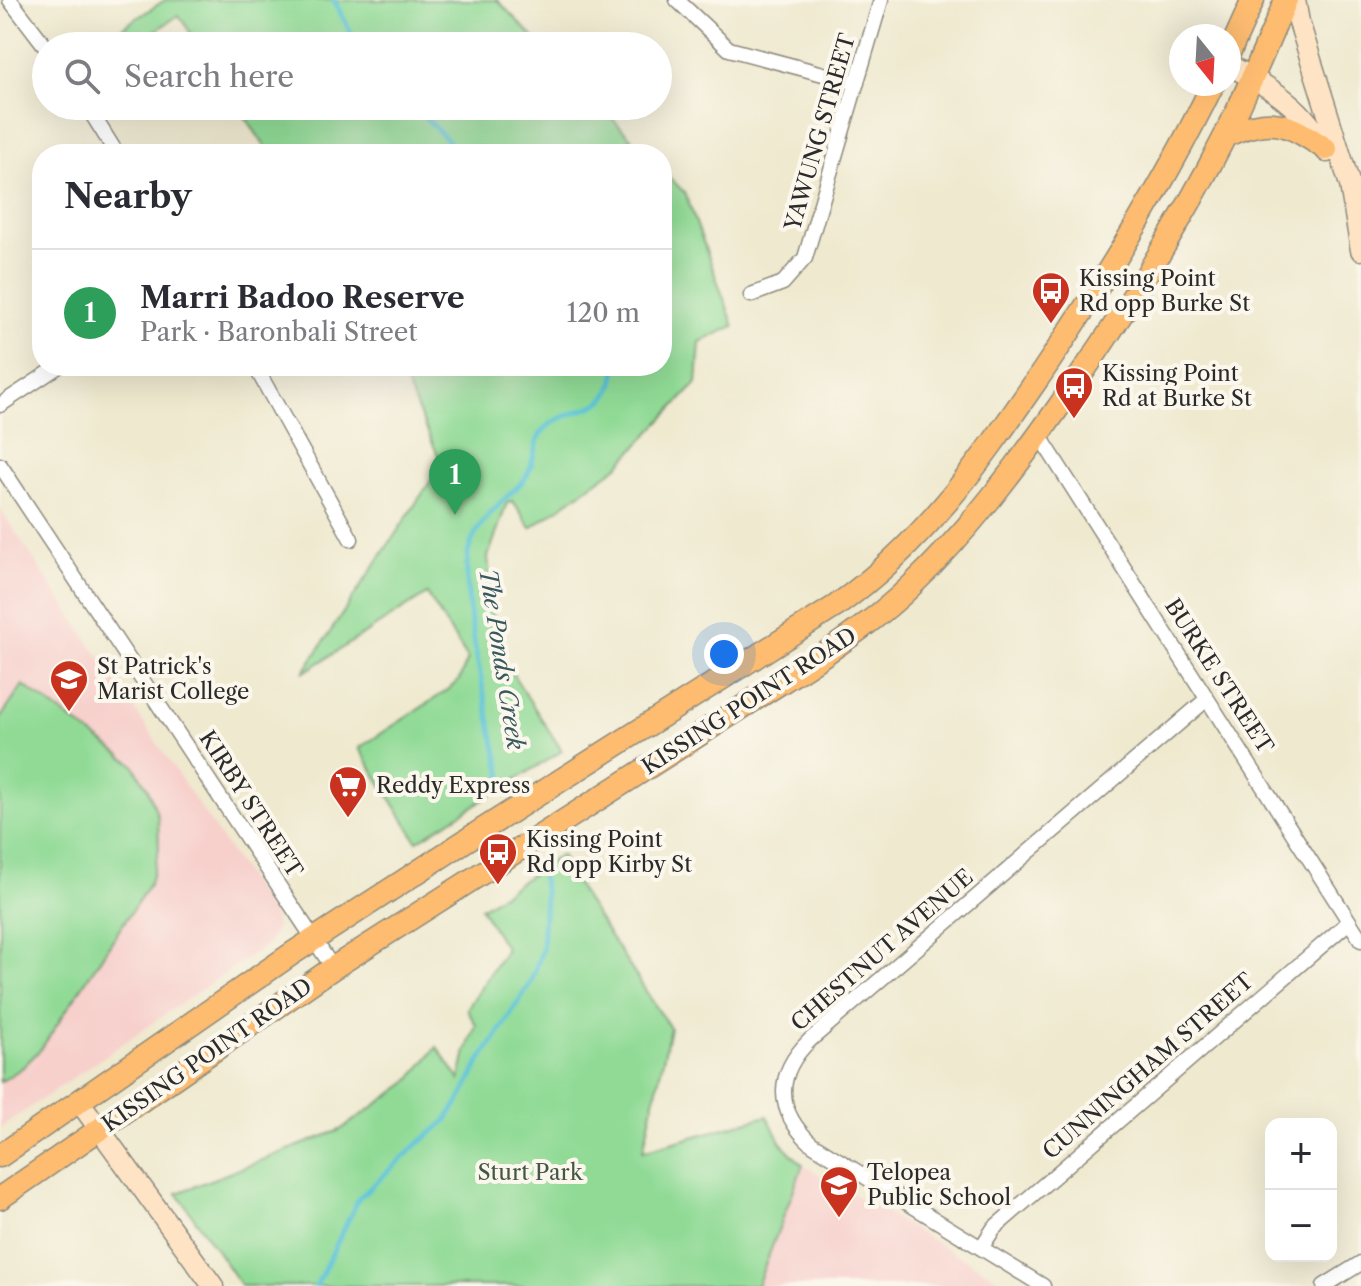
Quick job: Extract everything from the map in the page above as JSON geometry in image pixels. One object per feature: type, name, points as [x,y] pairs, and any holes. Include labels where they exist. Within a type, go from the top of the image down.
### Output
[{"type":"main road","points":[[1241,26],[1253,0]]},
{"type":"main road","name":"KISSING POINT ROAD","points":[[0,1198],[333,968],[857,632],[910,588],[976,516],[1039,435],[1105,341],[1160,254],[1225,136],[1286,0]]},
{"type":"main road","points":[[1295,0],[1299,22],[1350,185],[1361,250]]},
{"type":"main road","points":[[1241,72],[1272,89],[1310,123],[1326,149],[1361,250]]},
{"type":"main road","name":"KISSING POINT ROAD","points":[[0,1156],[314,940],[836,606],[890,564],[964,483],[1071,329],[1131,237],[1172,166],[1207,96]]},
{"type":"main road","points":[[1225,136],[1251,125],[1272,122],[1295,129],[1326,149]]},
{"type":"main road","points":[[79,1101],[213,1286]]},
{"type":"street","points":[[10,0],[35,32]]},
{"type":"street","points":[[677,0],[729,49],[857,83]]},
{"type":"street","name":"YAWUNG STREET","points":[[751,295],[783,283],[805,258],[881,0]]},
{"type":"street","points":[[96,120],[111,144]]},
{"type":"street","points":[[0,405],[44,376]]},
{"type":"street","points":[[261,376],[351,539]]},
{"type":"street","name":"BURKE STREET","points":[[1039,435],[1361,940]]},
{"type":"street","name":"KIRBY STREET","points":[[0,465],[333,968]]},
{"type":"street","name":"CHESTNUT AVENUE","points":[[1043,1286],[804,1137],[795,1126],[784,1100],[786,1073],[792,1060],[810,1040],[1207,699]]},
{"type":"street","name":"CUNNINGHAM STREET","points":[[981,1248],[994,1228],[1349,922]]},
{"type":"street","points":[[1324,1286],[1361,1263]]},
{"type":"shaded area","name":"St Patrick's Marist College","points":[[0,509],[274,917],[276,929],[269,943],[0,1128]]},
{"type":"shaded area","name":"Telopea Public School","points":[[803,1165],[989,1273],[1010,1286],[758,1286]]},
{"type":"green space","points":[[165,0],[497,0],[528,32],[190,32],[179,15],[154,32],[116,32]]},
{"type":"green space","points":[[247,120],[614,120],[637,144],[263,144]]},
{"type":"green space","points":[[672,180],[685,193],[734,326],[700,342],[697,383],[618,466],[531,528],[513,501],[507,503],[488,557],[493,612],[489,637],[562,751],[417,841],[359,748],[459,680],[468,659],[427,594],[303,673],[442,464],[402,376],[672,376]]},
{"type":"green space","points":[[23,685],[133,764],[148,789],[158,817],[159,849],[150,883],[41,1049],[22,1068],[0,1082],[0,719]]},
{"type":"green space","name":"Sturt Park","points":[[561,855],[581,892],[670,1028],[643,1151],[767,1116],[781,1143],[803,1165],[757,1286],[241,1286],[177,1193],[340,1130],[407,1083],[437,1047],[460,1080],[476,1025],[467,1009],[506,949],[481,908]]},
{"type":"waterway","name":"The Ponds Creek","points":[[334,0],[351,32]]},
{"type":"waterway","name":"The Ponds Creek","points":[[428,120],[451,144]]},
{"type":"waterway","name":"The Ponds Creek","points":[[503,781],[472,625],[467,566],[470,546],[487,517],[528,474],[543,430],[560,418],[601,401],[608,394],[614,376]]},
{"type":"waterway","name":"The Ponds Creek","points":[[316,1286],[359,1198],[445,1122],[531,982],[542,950],[545,894],[540,869]]},
{"type":"place","name":"Kissing Point Rd opp Burke St","points":[[1051,325]]},
{"type":"place","name":"Kissing Point Rd at Burke St","points":[[1074,420]]},
{"type":"place","name":"Marri Badoo Reserve","points":[[455,515]]},
{"type":"place","name":"St Patrick's Marist College","points":[[69,713]]},
{"type":"place","name":"Reddy Express","points":[[348,819]]},
{"type":"place","name":"Kissing Point Rd opp Kirby St","points":[[498,886]]},
{"type":"place","name":"Telopea Public School","points":[[839,1219]]}]
